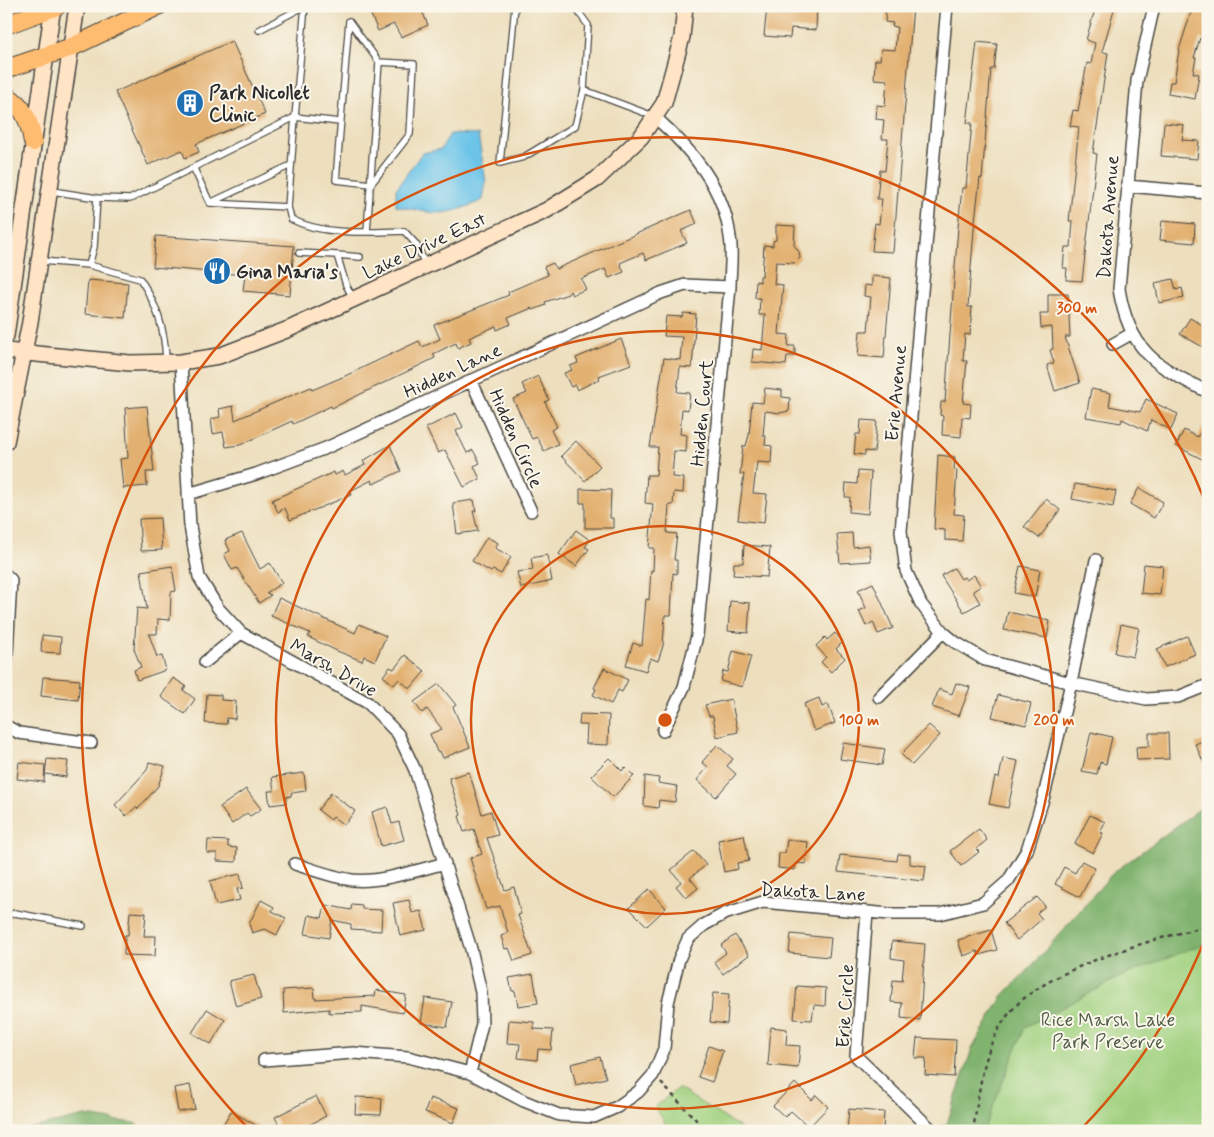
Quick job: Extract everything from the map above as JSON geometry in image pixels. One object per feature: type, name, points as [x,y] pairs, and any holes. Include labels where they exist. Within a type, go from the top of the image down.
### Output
[{"type":"main road","points":[[6,70],[72,47],[158,6]]},
{"type":"main road","points":[[6,25],[54,7]]},
{"type":"main road","points":[[6,96],[16,102],[27,117],[33,142]]},
{"type":"street","points":[[6,442],[24,352],[39,261],[77,6]]},
{"type":"street","name":"Lake Drive East","points":[[6,350],[130,363],[181,362],[219,356],[289,329],[547,210],[597,179],[640,137],[664,103],[682,38],[685,6]]},
{"type":"street","name":"Erie Avenue","points":[[946,6],[901,531],[906,571],[921,604],[943,632],[955,642],[985,660],[1071,683],[1146,699],[1178,697],[1208,685]]},
{"type":"street","name":"Dakota Avenue","points":[[1154,6],[1137,81],[1119,289],[1123,314],[1131,334],[1156,363],[1178,378],[1208,392]]},
{"type":"street","points":[[6,336],[44,57],[54,7]]},
{"type":"street","name":"Hidden Court","points":[[654,117],[679,139],[698,161],[721,201],[730,238],[730,287],[697,636],[684,687],[663,731]]},
{"type":"street","points":[[1127,186],[1208,193]]},
{"type":"street","name":"Hidden Lane","points":[[188,494],[256,474],[326,448],[662,293],[686,285],[730,287]]},
{"type":"street","points":[[1113,344],[1131,334]]},
{"type":"street","name":"Marsh Drive","points":[[181,362],[190,526],[199,577],[218,608],[241,633],[368,703],[398,734],[415,770],[472,950],[481,992],[482,1024],[470,1073]]},
{"type":"street","name":"Hidden Circle","points":[[471,380],[530,511]]},
{"type":"street","name":"Dakota Lane","points":[[264,1060],[353,1053],[408,1057],[470,1073],[524,1101],[559,1116],[594,1117],[617,1107],[638,1092],[653,1075],[664,1048],[668,1003],[679,959],[688,939],[704,925],[724,914],[764,902],[867,912],[940,914],[983,903],[1008,881],[1027,850],[1041,805],[1071,683],[1096,560]]},
{"type":"street","points":[[6,575],[11,580],[6,672]]},
{"type":"street","points":[[879,697],[943,632]]},
{"type":"street","points":[[205,662],[241,633]]},
{"type":"street","points":[[6,726],[19,733],[91,743]]},
{"type":"street","points":[[295,864],[329,875],[354,880],[416,871],[444,863]]},
{"type":"street","name":"Erie Circle","points":[[867,912],[856,1056],[933,1131]]},
{"type":"lane","points":[[259,30],[305,6],[288,207],[291,219],[307,227],[368,232],[404,231],[416,244],[427,267]]},
{"type":"lane","points":[[515,6],[500,163],[524,157],[575,126],[584,90],[588,25],[574,6]]},
{"type":"lane","points":[[368,232],[379,62],[349,22],[336,180],[371,184]]},
{"type":"lane","points":[[371,184],[410,134],[411,124],[414,64],[379,62]]},
{"type":"lane","points":[[584,90],[654,117]]},
{"type":"lane","points":[[49,191],[97,198],[130,199],[194,169],[295,117],[340,122]]},
{"type":"lane","points":[[210,203],[291,164]]},
{"type":"lane","points":[[194,169],[210,203]]},
{"type":"lane","points":[[89,265],[94,247],[97,198]]},
{"type":"lane","points":[[210,203],[288,207]]},
{"type":"lane","points":[[299,254],[360,257]]},
{"type":"lane","points":[[337,255],[346,284],[354,300]]},
{"type":"lane","points":[[39,261],[89,265],[140,279],[155,302],[166,344],[166,362]]},
{"type":"lane","points":[[6,916],[15,914],[83,926]]},
{"type":"path","points":[[973,1131],[988,1053],[1004,1021],[1026,996],[1053,980],[1109,955],[1208,926]]},
{"type":"path","points":[[653,1075],[701,1124],[702,1131]]},
{"type":"green space","name":"Rice Marsh Lake Park Preserve","points":[[1208,803],[1208,1131],[928,1131],[947,1124],[972,1049],[1004,994],[1024,975],[1113,873]]},
{"type":"green space","points":[[1208,803],[1208,942],[1122,976],[1025,1027],[983,1131],[928,1131],[947,1124],[972,1049],[1004,994],[1024,975],[1113,873]]},
{"type":"green space","points":[[678,1088],[739,1127],[740,1131],[670,1131],[655,1107]]},
{"type":"green space","points":[[85,1116],[134,1123],[147,1131],[18,1131]]},
{"type":"water","points":[[450,134],[478,135],[486,182],[483,200],[458,210],[440,213],[396,206],[396,189],[422,153],[441,149]]},
{"type":"building","points":[[367,6],[420,6],[428,25],[401,37],[394,24],[378,31]]},
{"type":"building","points":[[767,6],[817,6],[816,30],[791,28],[790,38],[764,36]]},
{"type":"building","points":[[894,6],[913,6],[893,252],[872,251],[875,223],[879,224],[882,199],[877,199],[880,170],[885,171],[888,139],[882,139],[884,120],[876,119],[877,105],[885,106],[887,80],[874,79],[875,60],[880,60],[881,49],[895,50],[897,27],[892,26],[893,23],[885,22],[886,9],[894,9]]},
{"type":"building","points":[[1096,6],[1115,6],[1102,52],[1108,53],[1093,153],[1097,154],[1082,281],[1066,280],[1067,268],[1063,268],[1065,247],[1071,247],[1073,221],[1069,221],[1079,127],[1070,126],[1073,110],[1078,111],[1087,63],[1091,64],[1095,43],[1086,40]]},
{"type":"building","points":[[1193,6],[1208,6],[1208,40],[1200,38],[1194,58],[1196,58],[1193,73],[1199,74],[1195,99],[1168,94],[1170,82],[1174,82],[1179,50]]},
{"type":"building","name":"Park Nicollet Clinic","points":[[232,41],[265,114],[196,144],[199,152],[185,158],[182,150],[148,165],[115,92]]},
{"type":"building","points":[[977,42],[997,44],[994,69],[991,69],[982,179],[980,178],[974,229],[968,307],[972,307],[970,335],[965,334],[963,361],[967,361],[963,403],[971,404],[970,418],[962,417],[961,437],[942,435],[943,416],[940,415],[941,402],[945,402],[958,227],[962,188],[966,188],[972,123],[967,123]]},
{"type":"building","points":[[1164,123],[1184,125],[1182,140],[1199,141],[1197,159],[1161,156]]},
{"type":"building","points":[[691,210],[697,224],[681,231],[687,243],[646,260],[643,253],[620,263],[624,272],[609,278],[605,269],[581,279],[586,289],[572,295],[570,291],[568,294],[545,302],[546,305],[533,310],[532,308],[508,318],[511,324],[497,330],[496,326],[469,338],[471,342],[458,348],[456,343],[433,354],[435,358],[332,408],[331,406],[293,424],[292,421],[240,445],[226,447],[223,432],[213,434],[211,419],[220,417],[219,409],[233,406],[235,420],[311,387],[312,390],[345,376],[419,341],[422,347],[440,339],[434,325],[509,295],[508,292],[548,275],[544,267],[553,263],[556,269]]},
{"type":"building","points":[[1162,221],[1195,224],[1194,243],[1160,240]]},
{"type":"building","points":[[776,225],[795,226],[794,245],[799,252],[800,258],[795,263],[776,262],[774,284],[783,285],[779,334],[789,335],[788,346],[795,346],[795,356],[787,356],[786,365],[752,362],[753,349],[762,350],[765,315],[759,315],[760,298],[755,298],[756,281],[760,282],[760,276],[762,276],[764,245],[773,246],[773,241],[776,240]]},
{"type":"building","points":[[156,236],[294,246],[290,295],[243,291],[245,275],[153,267]]},
{"type":"building","points":[[872,276],[891,278],[884,358],[858,356],[860,331],[868,331],[871,297],[864,296],[865,285],[872,286]]},
{"type":"building","points":[[1173,279],[1176,290],[1182,288],[1184,298],[1159,303],[1155,283]]},
{"type":"building","points":[[88,280],[128,283],[125,318],[85,314]]},
{"type":"building","points":[[1048,294],[1068,294],[1070,337],[1065,337],[1080,383],[1055,391],[1047,365],[1054,363],[1050,350],[1053,349],[1052,327],[1041,328],[1040,314],[1048,314]]},
{"type":"building","points":[[683,313],[696,314],[692,368],[680,367],[677,392],[690,393],[688,410],[682,409],[680,434],[687,435],[686,452],[674,451],[672,477],[684,478],[683,493],[674,492],[673,505],[669,505],[667,533],[677,534],[674,560],[677,560],[677,574],[673,573],[671,615],[665,615],[663,646],[658,661],[650,658],[646,671],[626,665],[633,643],[642,646],[646,599],[649,600],[651,570],[653,571],[654,548],[649,548],[653,504],[645,503],[647,475],[656,475],[658,447],[650,447],[664,358],[680,360],[682,337],[664,336],[666,316],[682,317]]},
{"type":"building","points":[[1190,318],[1208,328],[1208,350],[1180,334]]},
{"type":"building","points":[[621,339],[631,364],[599,376],[600,379],[577,390],[575,385],[571,387],[564,373],[572,370],[570,366],[578,363],[576,358]]},
{"type":"building","points":[[538,376],[549,400],[545,402],[557,427],[551,430],[558,444],[544,451],[537,437],[532,439],[513,399],[527,393],[522,384]]},
{"type":"building","points":[[765,388],[782,390],[782,397],[790,398],[789,411],[780,413],[765,411],[763,436],[766,436],[765,445],[772,446],[771,463],[757,462],[753,493],[767,494],[764,523],[738,520],[744,474],[740,474],[743,446],[746,446],[749,435],[752,402],[763,403]]},
{"type":"building","points":[[1091,389],[1111,393],[1109,406],[1140,412],[1146,399],[1178,414],[1171,430],[1151,420],[1147,431],[1122,419],[1121,423],[1086,417]]},
{"type":"building","points":[[147,406],[154,472],[146,472],[147,486],[123,488],[120,459],[128,458],[125,408]]},
{"type":"building","points":[[456,413],[463,427],[456,431],[467,453],[473,450],[480,463],[474,466],[480,479],[464,487],[445,450],[438,453],[426,428]]},
{"type":"building","points":[[1208,417],[1208,462],[1176,446],[1184,430],[1198,437]]},
{"type":"building","points":[[861,420],[877,421],[874,452],[865,451],[865,455],[854,454],[856,434],[860,434]]},
{"type":"building","points":[[576,441],[600,466],[585,481],[561,456]]},
{"type":"building","points":[[390,445],[401,471],[373,484],[372,480],[350,491],[351,495],[290,520],[285,508],[278,512],[272,500],[334,472],[335,475],[343,471],[345,475],[365,465],[363,461]]},
{"type":"building","points":[[938,455],[955,457],[954,469],[957,470],[954,514],[964,515],[962,541],[945,540],[945,530],[934,529]]},
{"type":"building","points":[[858,471],[871,472],[868,514],[849,512],[850,497],[845,497],[846,483],[857,484]]},
{"type":"building","points":[[1075,484],[1116,491],[1113,507],[1072,499]]},
{"type":"building","points":[[1139,488],[1163,502],[1154,518],[1130,504]]},
{"type":"building","points":[[580,489],[611,490],[610,518],[613,518],[613,528],[585,528],[585,503],[580,503]]},
{"type":"building","points":[[1046,499],[1060,510],[1039,538],[1024,527]]},
{"type":"building","points":[[474,500],[476,511],[473,511],[478,531],[457,534],[453,503]]},
{"type":"building","points":[[160,518],[162,550],[141,551],[139,519]]},
{"type":"building","points":[[576,530],[590,540],[585,547],[589,549],[576,566],[559,554]]},
{"type":"building","points":[[242,533],[260,569],[270,563],[282,583],[266,593],[271,595],[259,603],[237,568],[232,570],[224,554],[230,551],[225,540]]},
{"type":"building","points":[[852,533],[853,547],[869,545],[871,561],[840,563],[837,534]]},
{"type":"building","points":[[487,537],[498,543],[495,548],[511,557],[501,574],[493,570],[491,572],[472,561]]},
{"type":"building","points":[[744,545],[770,547],[767,577],[733,575],[734,563],[743,563]]},
{"type":"building","points":[[547,555],[552,581],[521,588],[517,572],[533,570],[531,558]]},
{"type":"building","points":[[1144,564],[1163,566],[1160,595],[1141,593]]},
{"type":"building","points":[[172,566],[176,591],[171,592],[170,620],[158,619],[157,634],[149,634],[157,657],[162,656],[166,670],[137,680],[134,670],[141,667],[134,649],[137,608],[147,609],[141,571]]},
{"type":"building","points":[[1020,566],[1040,570],[1035,597],[1014,593]]},
{"type":"building","points":[[954,568],[961,579],[964,577],[966,580],[974,575],[981,586],[973,591],[980,603],[964,612],[941,576]]},
{"type":"building","points":[[873,583],[893,628],[878,634],[873,622],[866,626],[859,611],[866,608],[858,590]]},
{"type":"building","points":[[279,598],[355,633],[359,624],[386,636],[375,661],[364,656],[362,661],[337,651],[308,637],[310,633],[271,616]]},
{"type":"building","points":[[730,601],[750,603],[748,633],[728,631]]},
{"type":"building","points":[[1008,612],[1050,621],[1047,638],[1004,630]]},
{"type":"building","points":[[1121,624],[1139,628],[1133,657],[1115,653]]},
{"type":"building","points":[[835,633],[843,642],[836,649],[845,658],[831,672],[821,662],[826,657],[816,646],[825,637],[827,640]]},
{"type":"building","points":[[42,635],[61,637],[60,653],[41,652]]},
{"type":"building","points":[[1187,636],[1195,654],[1165,667],[1157,649]]},
{"type":"building","points":[[733,651],[751,656],[742,687],[721,681],[723,671],[728,672]]},
{"type":"building","points":[[405,655],[425,671],[410,689],[399,679],[394,685],[383,676],[390,667],[394,669]]},
{"type":"building","points":[[604,668],[628,680],[622,692],[618,690],[611,704],[593,695],[596,689],[594,688]]},
{"type":"building","points":[[43,677],[80,680],[78,700],[41,696]]},
{"type":"building","points":[[173,678],[186,686],[183,690],[195,699],[185,714],[161,697]]},
{"type":"building","points":[[956,683],[970,687],[959,716],[932,707],[939,689],[952,694]]},
{"type":"building","points":[[439,684],[456,705],[453,707],[470,747],[443,758],[440,751],[437,752],[430,734],[442,729],[427,709],[422,713],[414,702]]},
{"type":"building","points":[[207,694],[221,695],[221,700],[236,701],[235,719],[226,718],[227,724],[205,723]]},
{"type":"building","points":[[998,695],[1031,703],[1026,725],[992,717]]},
{"type":"building","points":[[819,698],[822,707],[828,704],[835,723],[814,731],[804,704]]},
{"type":"building","points":[[731,699],[738,732],[717,737],[713,716],[709,716],[705,705]]},
{"type":"building","points":[[580,714],[609,715],[608,745],[586,744],[587,725],[579,725]]},
{"type":"building","points":[[929,725],[940,735],[912,765],[901,754]]},
{"type":"building","points":[[1091,732],[1112,737],[1106,764],[1100,762],[1097,774],[1082,771]]},
{"type":"building","points":[[1149,733],[1168,733],[1169,759],[1137,760],[1136,747],[1149,746]]},
{"type":"building","points":[[1208,739],[1208,771],[1195,744]]},
{"type":"building","points":[[843,743],[885,749],[882,765],[840,759]]},
{"type":"building","points":[[717,745],[733,759],[727,766],[736,774],[716,797],[697,780],[708,767],[702,762]]},
{"type":"building","points":[[609,758],[622,771],[625,767],[634,776],[613,797],[591,776]]},
{"type":"building","points":[[1003,758],[1018,761],[1008,808],[989,804],[995,777],[999,778]]},
{"type":"building","points":[[47,759],[68,761],[66,777],[45,774]]},
{"type":"building","points":[[19,762],[45,765],[44,782],[17,779]]},
{"type":"building","points":[[149,762],[165,766],[158,786],[138,809],[136,807],[126,816],[115,805],[147,770]]},
{"type":"building","points":[[469,772],[482,814],[491,811],[498,835],[487,838],[505,890],[514,887],[521,914],[518,915],[532,955],[514,961],[509,948],[505,949],[501,936],[508,933],[500,906],[486,909],[470,858],[482,854],[474,829],[464,832],[459,816],[461,815],[449,778]]},
{"type":"building","points":[[304,773],[306,791],[291,793],[291,796],[286,797],[286,803],[270,805],[268,791],[274,791],[272,777]]},
{"type":"building","points":[[645,776],[659,778],[658,783],[677,786],[675,802],[659,800],[658,808],[644,806]]},
{"type":"building","points":[[246,789],[261,809],[250,816],[247,813],[232,824],[220,807]]},
{"type":"building","points":[[331,793],[355,811],[344,825],[333,817],[331,820],[318,810]]},
{"type":"building","points":[[387,807],[392,824],[399,822],[404,840],[381,846],[372,812]]},
{"type":"building","points":[[1090,815],[1105,822],[1100,832],[1103,833],[1093,853],[1075,844]]},
{"type":"building","points":[[979,829],[987,840],[976,849],[979,852],[961,866],[950,851]]},
{"type":"building","points":[[744,835],[749,861],[737,863],[738,869],[724,872],[718,840]]},
{"type":"building","points":[[208,840],[228,841],[228,847],[237,848],[236,862],[217,861],[217,853],[207,853]]},
{"type":"building","points":[[787,840],[808,842],[806,864],[796,863],[795,870],[778,868],[779,853],[785,853]]},
{"type":"building","points":[[694,851],[706,865],[690,878],[698,888],[686,898],[676,886],[681,882],[671,870]]},
{"type":"building","points":[[898,854],[910,855],[910,864],[926,866],[924,881],[838,872],[840,855],[897,861]]},
{"type":"building","points":[[1082,861],[1095,868],[1080,897],[1055,884],[1064,867],[1075,873]]},
{"type":"building","points":[[240,874],[243,888],[237,889],[240,900],[216,905],[210,881]]},
{"type":"building","points":[[649,889],[666,908],[647,926],[629,908]]},
{"type":"building","points":[[1037,897],[1045,906],[1037,913],[1042,919],[1017,940],[1004,923]]},
{"type":"building","points":[[261,900],[274,907],[272,911],[286,918],[277,935],[265,929],[252,933],[249,924]]},
{"type":"building","points":[[409,900],[412,913],[421,911],[426,930],[400,936],[393,903]]},
{"type":"building","points":[[352,904],[362,905],[362,909],[382,910],[381,931],[351,929],[351,924],[332,920],[329,938],[305,934],[309,915],[322,918],[325,905],[351,910]]},
{"type":"building","points":[[130,912],[146,913],[144,936],[156,936],[155,956],[124,955],[125,935],[128,935]]},
{"type":"building","points":[[991,930],[997,950],[979,955],[977,951],[963,956],[958,940]]},
{"type":"building","points":[[791,934],[831,938],[829,957],[789,953]]},
{"type":"building","points":[[735,935],[749,955],[723,974],[714,962],[726,953],[721,945]]},
{"type":"building","points":[[892,941],[925,944],[920,1020],[901,1018],[902,1003],[891,1002],[893,980],[902,981],[904,960],[891,958]]},
{"type":"building","points":[[533,974],[538,1003],[518,1006],[515,991],[512,991],[509,978]]},
{"type":"building","points":[[254,975],[261,999],[236,1006],[229,981]]},
{"type":"building","points":[[797,986],[826,988],[825,1006],[814,1005],[812,1020],[794,1019]]},
{"type":"building","points":[[314,988],[315,999],[375,996],[376,990],[406,995],[403,1013],[362,1006],[362,1012],[329,1013],[329,1009],[284,1013],[283,990]]},
{"type":"building","points":[[713,993],[729,994],[727,1024],[710,1022]]},
{"type":"building","points":[[425,998],[452,1002],[447,1027],[421,1023]]},
{"type":"building","points":[[207,1009],[225,1020],[211,1044],[192,1033]]},
{"type":"building","points":[[509,1020],[534,1022],[534,1029],[553,1030],[551,1050],[538,1049],[537,1060],[518,1058],[520,1044],[507,1043]]},
{"type":"building","points":[[771,1027],[787,1029],[786,1045],[800,1046],[798,1068],[768,1065]]},
{"type":"building","points":[[917,1038],[956,1040],[954,1077],[925,1075],[926,1058],[915,1058]]},
{"type":"building","points":[[709,1046],[723,1051],[712,1082],[698,1077]]},
{"type":"building","points":[[600,1057],[606,1078],[576,1085],[571,1064]]},
{"type":"building","points":[[795,1083],[812,1100],[816,1095],[828,1107],[809,1127],[791,1111],[785,1117],[773,1106]]},
{"type":"building","points":[[190,1085],[195,1109],[178,1112],[174,1088]]},
{"type":"building","points":[[316,1096],[326,1116],[298,1131],[282,1131],[275,1117]]},
{"type":"building","points":[[356,1097],[382,1098],[381,1115],[355,1114]]},
{"type":"building","points":[[430,1098],[459,1108],[453,1123],[425,1112]]},
{"type":"building","points":[[849,1109],[884,1112],[883,1131],[847,1131]]},
{"type":"building","points":[[231,1111],[266,1131],[219,1131]]},
{"type":"place","name":"Park Nicollet Clinic","points":[[190,103]]},
{"type":"place","name":"Gina Maria's","points":[[217,271]]}]
